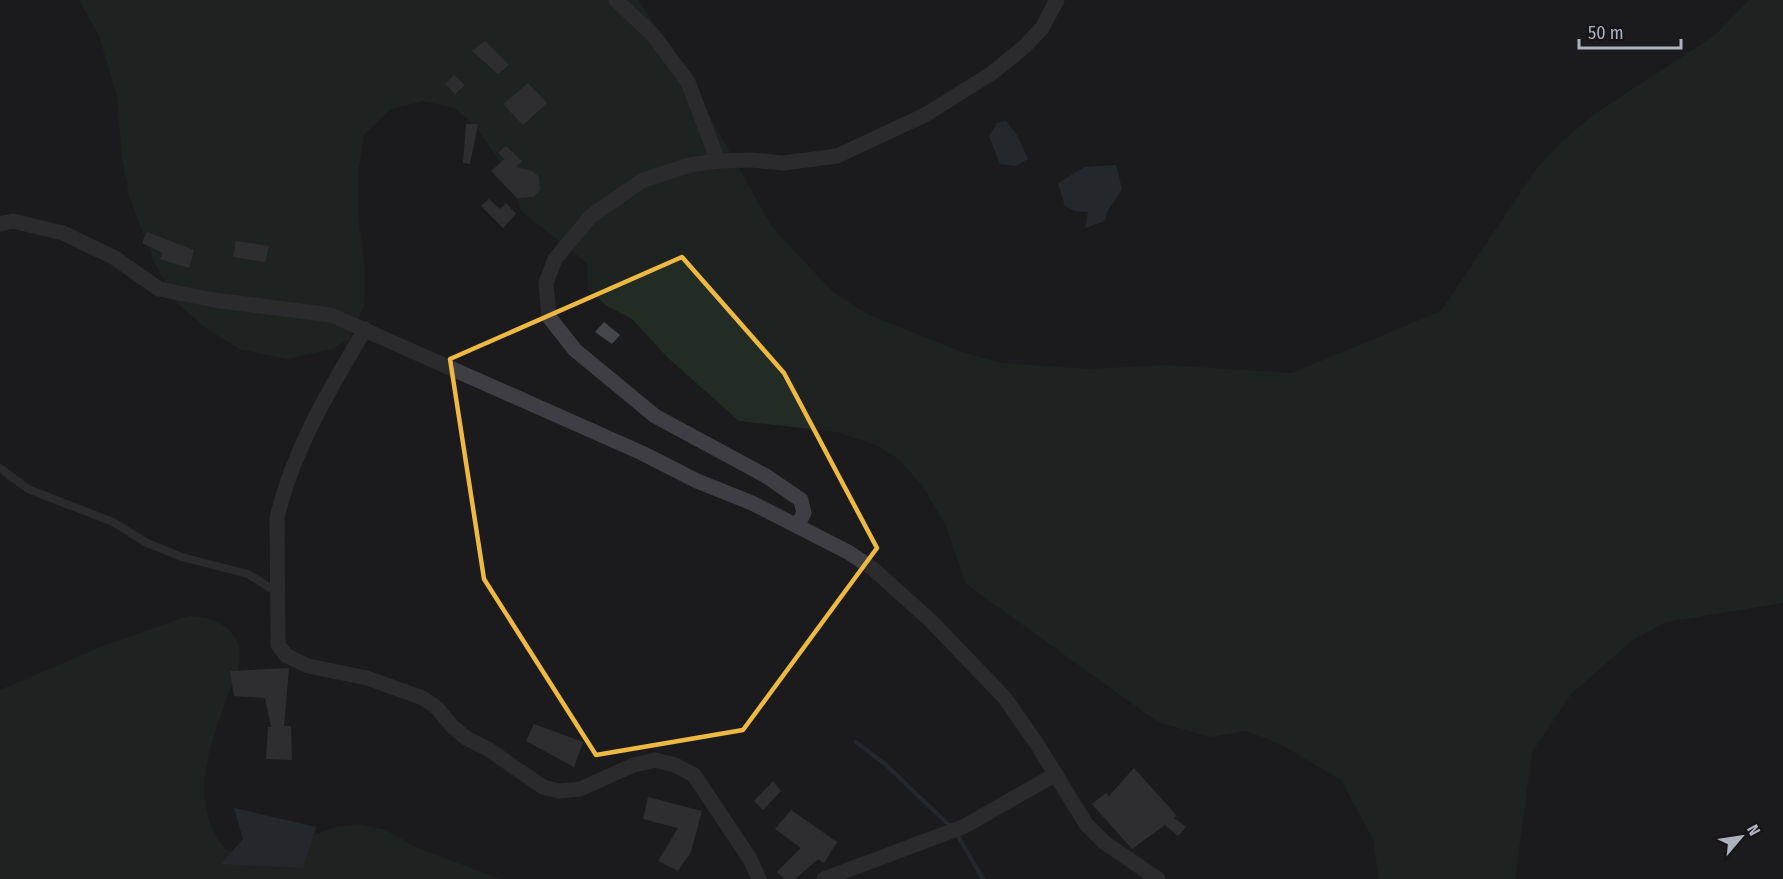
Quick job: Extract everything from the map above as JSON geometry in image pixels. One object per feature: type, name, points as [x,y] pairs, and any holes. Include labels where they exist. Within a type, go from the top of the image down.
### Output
[{"type":"street","points":[[616,0],[653,35],[688,82],[718,161]]},
{"type":"street","points":[[797,526],[804,513],[801,500],[766,476],[655,416],[575,350],[549,317],[546,283],[549,273],[570,238],[591,216],[643,180],[690,165],[718,161],[802,161],[837,156],[925,115],[992,73],[1024,47],[1042,28],[1058,0]]},
{"type":"street","points":[[0,224],[14,221],[63,233],[115,258],[159,289],[214,300],[331,315],[365,328],[642,453],[697,481],[752,502],[872,567],[930,620],[1004,697],[1056,774],[1086,824],[1105,843],[1158,879]]},
{"type":"street","points":[[365,328],[311,422],[281,501],[277,518],[278,645],[280,651],[308,666],[367,678],[423,698],[437,708],[466,738],[488,749],[543,787],[559,790],[580,789],[634,765],[655,760],[675,765],[694,775],[750,859],[759,879]]},
{"type":"street","points":[[824,879],[965,826],[1056,774]]},
{"type":"lane","points":[[0,468],[28,489],[113,522],[147,543],[182,557],[248,574],[277,592]]},
{"type":"highlighted area","points":[[682,257],[784,373],[877,548],[743,730],[596,755],[484,579],[450,359]]},
{"type":"shaded area","points":[[79,0],[638,0],[674,53],[772,227],[833,292],[867,314],[959,351],[1002,363],[1089,369],[1164,365],[1292,373],[1441,311],[1536,169],[1561,142],[1596,113],[1715,35],[1749,0],[1783,0],[1783,603],[1666,622],[1633,640],[1571,694],[1532,753],[1515,879],[1379,879],[1373,839],[1341,780],[1282,745],[1246,731],[1210,737],[1158,722],[966,584],[946,526],[923,487],[899,459],[876,445],[837,432],[739,421],[667,357],[632,319],[607,306],[588,289],[587,263],[521,211],[504,168],[477,128],[455,108],[423,101],[391,109],[364,135],[358,174],[358,215],[365,270],[364,306],[349,339],[332,349],[287,359],[239,349],[206,328],[177,303],[153,260],[129,195],[122,157],[117,95],[99,36]]},
{"type":"shaded area","points":[[1006,121],[1017,135],[1028,159],[1016,166],[1000,164],[989,136],[997,123]]},
{"type":"shaded area","points":[[1116,165],[1122,189],[1107,212],[1105,221],[1085,228],[1088,212],[1075,211],[1065,206],[1058,183],[1085,167]]},
{"type":"shaded area","points":[[188,616],[206,618],[223,625],[235,638],[240,656],[205,771],[206,810],[213,829],[225,849],[236,853],[310,836],[336,827],[358,824],[386,830],[414,846],[499,879],[0,879],[0,690],[103,646]]},
{"type":"shaded area","points":[[234,808],[316,827],[303,868],[221,864],[243,839]]},
{"type":"building","points":[[485,41],[509,65],[498,74],[472,51]]},
{"type":"building","points":[[454,75],[465,85],[455,94],[445,84]]},
{"type":"building","points":[[528,83],[547,103],[523,125],[503,104]]},
{"type":"building","points":[[466,124],[478,124],[470,164],[463,163]]},
{"type":"building","points":[[506,146],[522,161],[516,167],[532,171],[539,177],[540,190],[533,197],[517,198],[491,171],[505,159],[498,153]]},
{"type":"building","points":[[489,199],[500,209],[506,203],[516,214],[503,228],[481,206]]},
{"type":"building","points":[[147,232],[194,250],[189,268],[160,259],[163,253],[142,243]]},
{"type":"building","points":[[236,241],[269,246],[265,262],[233,257]]},
{"type":"building","points":[[604,322],[620,335],[612,344],[595,332]]},
{"type":"building","points":[[289,668],[284,726],[291,726],[292,760],[266,759],[268,727],[271,727],[265,698],[234,696],[230,671]]},
{"type":"building","points":[[534,724],[583,742],[574,767],[526,741]]},
{"type":"building","points":[[1134,768],[1177,816],[1174,818],[1186,827],[1178,836],[1165,825],[1132,849],[1092,804],[1106,793],[1109,796]]},
{"type":"building","points":[[773,781],[781,791],[763,810],[754,801]]},
{"type":"building","points":[[648,797],[702,811],[691,852],[678,871],[658,861],[678,828],[643,819]]},
{"type":"building","points":[[791,810],[837,842],[824,863],[818,859],[795,879],[784,879],[777,872],[801,848],[775,829]]},
{"type":"waterway","points":[[856,742],[885,764],[951,827]]},
{"type":"waterway","points":[[956,833],[983,879]]}]
